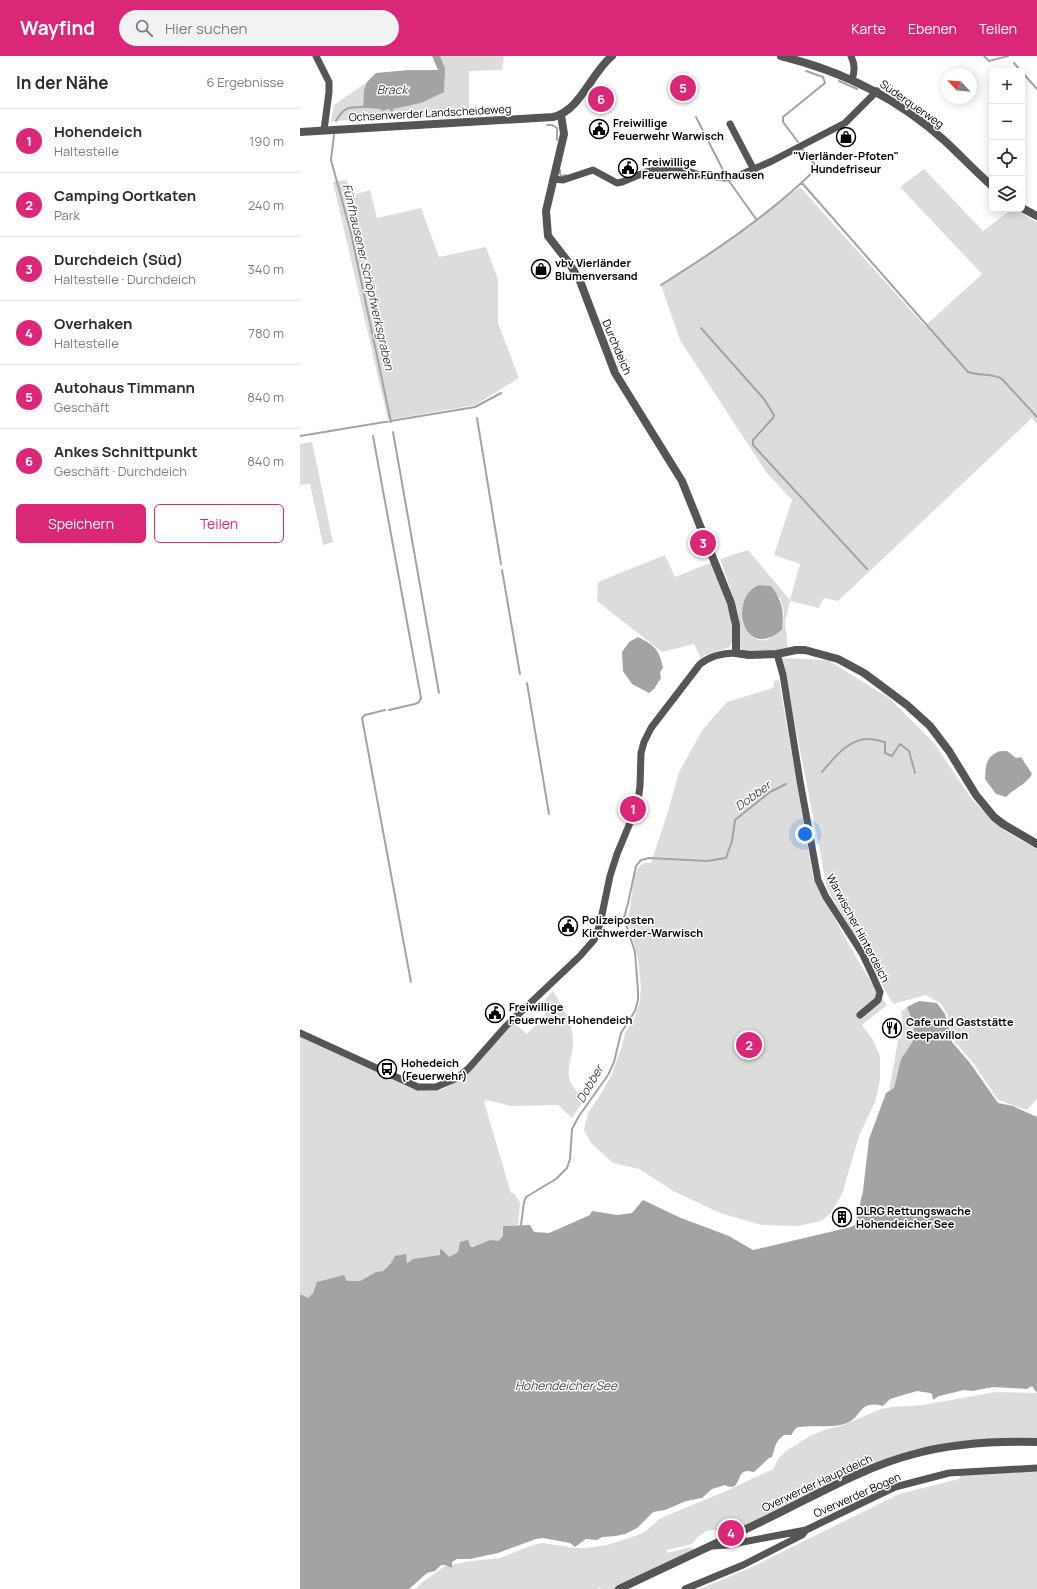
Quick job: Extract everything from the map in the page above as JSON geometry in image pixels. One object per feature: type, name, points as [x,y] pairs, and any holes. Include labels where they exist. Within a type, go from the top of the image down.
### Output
[{"type":"street","points":[[316,56],[329,82],[330,92],[324,130]]},
{"type":"street","points":[[561,115],[578,99],[604,63],[611,56]]},
{"type":"street","name":"Süderquerweg","points":[[781,56],[818,66],[876,91],[931,129],[989,183]]},
{"type":"street","points":[[851,56],[855,66],[855,72],[852,80]]},
{"type":"street","points":[[553,179],[563,180],[593,170],[617,183],[646,172],[667,168],[678,168],[700,175],[725,178],[740,175],[754,170],[845,123],[876,91]]},
{"type":"street","name":"Ochsenwerder Landscheideweg","points":[[300,132],[542,118],[561,115]]},
{"type":"street","name":"Durchdeich","points":[[561,115],[564,134],[546,211],[548,236],[569,263],[580,281],[615,373],[682,481],[731,602],[736,625],[736,653]]},
{"type":"street","points":[[730,124],[754,170]]},
{"type":"street","points":[[1025,210],[1037,216]]},
{"type":"street","points":[[300,1033],[418,1087],[436,1087],[457,1078],[468,1069],[506,1026],[580,956],[594,940],[600,924],[616,854],[638,801],[641,753],[646,737],[700,664],[707,659],[718,655],[736,653],[749,656],[777,654],[796,650],[817,652],[850,664],[876,681],[918,714],[930,726],[949,751],[976,795],[994,817],[1037,844]]},
{"type":"street","name":"Warwischer Hinterdeich","points":[[777,654],[784,675],[800,781],[818,880],[826,897],[862,953],[880,992],[878,1000],[860,1015]]},
{"type":"street","name":"Overwerder Hauptdeich","points":[[619,1589],[827,1489],[889,1462],[920,1452],[965,1445],[991,1442],[1037,1442]]},
{"type":"street","name":"Overwerder Bogen","points":[[709,1546],[727,1545],[806,1530],[895,1487],[949,1473],[1037,1468]]},
{"type":"street","name":"Overwerder Bogen","points":[[685,1589],[743,1565],[802,1536],[806,1530]]},
{"type":"shaded area","points":[[440,56],[504,56],[502,70],[469,71],[469,115],[331,121],[334,105],[367,82],[364,90],[363,107],[365,108],[382,109],[381,111],[421,103],[445,68]]},
{"type":"shaded area","points":[[924,169],[983,231],[1008,212],[1020,212],[1037,223],[1037,424],[1032,418],[838,601],[824,598],[819,608],[790,601],[785,622],[788,650],[748,653],[743,650],[740,647],[739,619],[736,605],[720,559],[748,550],[790,600],[800,564],[774,555],[792,500],[766,472],[680,340],[661,285],[712,252],[800,187],[925,326],[982,274],[900,187]],"holes":[[[780,597],[784,613],[782,631],[765,640],[757,639],[748,632],[743,621]]]},
{"type":"shaded area","points":[[347,180],[350,196],[370,190],[377,218],[421,208],[439,257],[486,247],[498,279],[498,323],[519,378],[475,405],[388,420],[333,182]]},
{"type":"shaded area","points":[[312,442],[333,542],[323,545],[310,484],[300,485],[300,444]]},
{"type":"shaded area","points":[[665,555],[675,577],[712,562],[731,617],[732,639],[730,647],[705,655],[701,658],[694,644],[662,652],[597,601],[598,582]]},
{"type":"shaded area","points":[[782,658],[828,660],[889,698],[934,743],[973,801],[1005,831],[1037,849],[1037,1099],[1027,1110],[998,1100],[974,1064],[953,1040],[948,1016],[941,1004],[926,995],[893,1004],[827,888]]},
{"type":"shaded area","points":[[779,680],[813,877],[857,959],[887,1005],[862,1025],[873,1040],[880,1056],[880,1080],[875,1102],[859,1136],[842,1194],[830,1214],[821,1221],[798,1226],[762,1225],[720,1213],[675,1192],[639,1169],[613,1163],[592,1144],[584,1130],[588,1113],[612,1074],[625,1033],[634,1019],[640,1001],[641,987],[638,959],[631,931],[629,914],[634,879],[637,869],[643,863],[651,863],[679,772],[703,729],[727,702],[770,689],[774,687],[774,681]]},
{"type":"shaded area","points":[[553,991],[564,1010],[572,1032],[573,1046],[569,1079],[584,1100],[572,1118],[558,1105],[511,1106],[487,1100],[484,1102],[511,1193],[514,1193],[520,1203],[518,1225],[503,1226],[503,1236],[498,1241],[470,1246],[449,1257],[444,1251],[441,1250],[440,1255],[391,1263],[383,1271],[376,1272],[360,1281],[347,1281],[344,1275],[316,1286],[311,1297],[308,1299],[300,1294],[300,1036],[325,1046],[413,1089],[433,1091],[443,1089],[461,1079],[513,1022],[527,1034],[551,1008],[544,1001]]},
{"type":"shaded area","points":[[907,1007],[914,1026],[913,1041],[901,1059],[894,1089],[889,1091],[898,1040],[903,1036],[901,1012]]},
{"type":"shaded area","points":[[995,1392],[1037,1393],[1037,1439],[922,1449],[730,1533],[713,1530],[706,1531],[692,1544],[667,1550],[667,1553],[691,1547],[693,1549],[692,1551],[614,1589],[601,1589],[600,1587],[598,1589],[415,1589],[445,1566],[471,1561],[500,1558],[533,1545],[543,1543],[585,1548],[607,1545],[643,1533],[661,1518],[726,1491],[773,1469],[779,1458],[786,1451],[810,1436],[827,1429],[841,1426],[881,1409],[923,1405]]},
{"type":"shaded area","points":[[1037,1471],[1037,1589],[700,1589],[752,1567],[899,1494],[955,1480],[960,1478],[960,1474]]},
{"type":"water","name":"Brack","points":[[432,56],[440,56],[445,68],[444,92],[421,103],[393,109],[393,115],[390,114],[390,109],[381,111],[381,109],[363,107],[364,90],[367,82],[376,73],[409,70],[438,70]]},
{"type":"water","points":[[759,585],[771,586],[782,607],[783,617],[782,630],[768,638],[757,639],[749,633],[744,624],[742,613],[744,602],[749,592]]},
{"type":"water","points":[[638,637],[649,643],[658,652],[663,668],[660,672],[661,678],[654,689],[649,693],[632,684],[623,671],[622,652],[629,642]]},
{"type":"water","points":[[1000,751],[1007,751],[1016,758],[1021,757],[1032,774],[1027,781],[1006,797],[996,794],[985,779],[987,762],[991,756]]},
{"type":"water","name":"Hohendeicher See","points":[[919,1001],[937,1003],[945,1014],[952,1042],[970,1063],[998,1103],[1013,1106],[1037,1117],[1037,1393],[1032,1386],[1027,1389],[993,1387],[972,1391],[964,1390],[939,1396],[933,1400],[932,1394],[917,1391],[890,1399],[883,1406],[869,1405],[864,1407],[850,1422],[844,1424],[834,1426],[804,1426],[796,1428],[791,1435],[784,1435],[778,1440],[772,1457],[754,1472],[746,1471],[742,1473],[738,1482],[733,1487],[725,1485],[712,1489],[702,1498],[686,1501],[665,1510],[653,1512],[637,1528],[625,1534],[602,1537],[597,1540],[586,1539],[575,1547],[570,1543],[543,1538],[536,1539],[498,1553],[470,1559],[457,1559],[452,1562],[452,1568],[441,1565],[435,1571],[427,1573],[409,1589],[300,1589],[300,1294],[308,1298],[313,1293],[317,1282],[344,1275],[347,1281],[360,1281],[376,1272],[383,1271],[391,1263],[395,1256],[406,1254],[407,1263],[413,1259],[440,1255],[440,1249],[449,1257],[458,1252],[460,1242],[468,1240],[470,1246],[473,1247],[490,1240],[498,1241],[503,1236],[503,1226],[530,1225],[534,1232],[549,1233],[590,1215],[592,1211],[617,1215],[632,1213],[643,1200],[681,1218],[729,1236],[753,1250],[851,1227],[855,1225],[863,1191],[869,1139],[886,1093],[894,1088],[901,1059],[913,1041],[914,1026],[907,1007]]},
{"type":"waterway","points":[[984,56],[989,61],[1008,56]]},
{"type":"waterway","points":[[1014,63],[1018,68]]},
{"type":"waterway","points":[[798,142],[783,122],[783,117],[825,83],[823,77],[806,71]]},
{"type":"waterway","points":[[1025,75],[1037,89]]},
{"type":"waterway","points":[[839,81],[857,89]]},
{"type":"waterway","name":"Fünfhausener Schöpfwerksgraben","points":[[336,121],[344,110],[354,107],[363,107]]},
{"type":"waterway","points":[[696,117],[724,172]]},
{"type":"waterway","points":[[547,125],[552,125],[557,128],[557,140]]},
{"type":"waterway","name":"Fünfhausener Schöpfwerksgraben","points":[[334,135],[331,160],[351,233],[391,422]]},
{"type":"waterway","points":[[661,285],[741,232],[779,202],[815,170],[816,166],[802,149]]},
{"type":"waterway","points":[[815,168],[819,172]]},
{"type":"waterway","points":[[560,170],[560,174],[562,176],[566,175]]},
{"type":"waterway","points":[[729,181],[756,219]]},
{"type":"waterway","points":[[802,183],[968,372],[994,376],[1002,379],[1037,417]]},
{"type":"waterway","points":[[701,328],[764,399],[774,415],[753,440],[753,445],[867,569]]},
{"type":"waterway","points":[[300,436],[475,407],[501,393]]},
{"type":"waterway","points":[[477,418],[501,564]]},
{"type":"waterway","points":[[393,432],[439,693]]},
{"type":"waterway","points":[[373,436],[421,698],[419,702],[415,704],[389,710]]},
{"type":"waterway","points":[[502,570],[520,674]]},
{"type":"waterway","points":[[527,683],[549,814]]},
{"type":"waterway","points":[[385,710],[365,715],[362,718],[411,982]]},
{"type":"waterway","name":"Dobber","points":[[822,772],[837,755],[849,745],[869,739],[885,742],[885,753],[892,756],[900,744],[909,751],[915,773]]},
{"type":"waterway","name":"Dobber","points":[[521,1225],[526,1197],[556,1179],[567,1168],[570,1159],[572,1129],[579,1116],[608,1075],[614,1062],[621,1033],[635,1011],[638,1000],[635,952],[624,918],[636,866],[641,860],[649,858],[707,861],[726,858],[732,841],[735,820],[770,792],[786,784]]},
{"type":"place","name":"Autohaus Timmann","points":[[683,88]]},
{"type":"place","name":"Ankes Schnittpunkt","points":[[601,99]]},
{"type":"place","name":"Freiwillige Feuerwehr Warwisch","points":[[599,129]]},
{"type":"place","name":"\"Vierländer-Pfoten\" Hundefriseur","points":[[846,137]]},
{"type":"place","name":"Freiwillige Feuerwehr Fünfhausen","points":[[628,168]]},
{"type":"place","name":"vbv Vierländer Blumenversand","points":[[541,269]]},
{"type":"place","name":"Durchdeich (Süd)","points":[[703,543]]},
{"type":"place","name":"Hohendeich","points":[[633,809]]},
{"type":"place","name":"Polizeiposten Kirchwerder-Warwisch","points":[[568,926]]},
{"type":"place","name":"Freiwillige Feuerwehr Hohendeich","points":[[495,1013]]},
{"type":"place","name":"Cafe und Gaststätte Seepavillon","points":[[892,1028]]},
{"type":"place","name":"Camping Oortkaten","points":[[749,1045]]},
{"type":"place","name":"Hohedeich (Feuerwehr)","points":[[387,1069]]},
{"type":"place","name":"DLRG Rettungswache Hohendeicher See","points":[[842,1217]]},
{"type":"place","name":"Overhaken","points":[[731,1533]]}]
